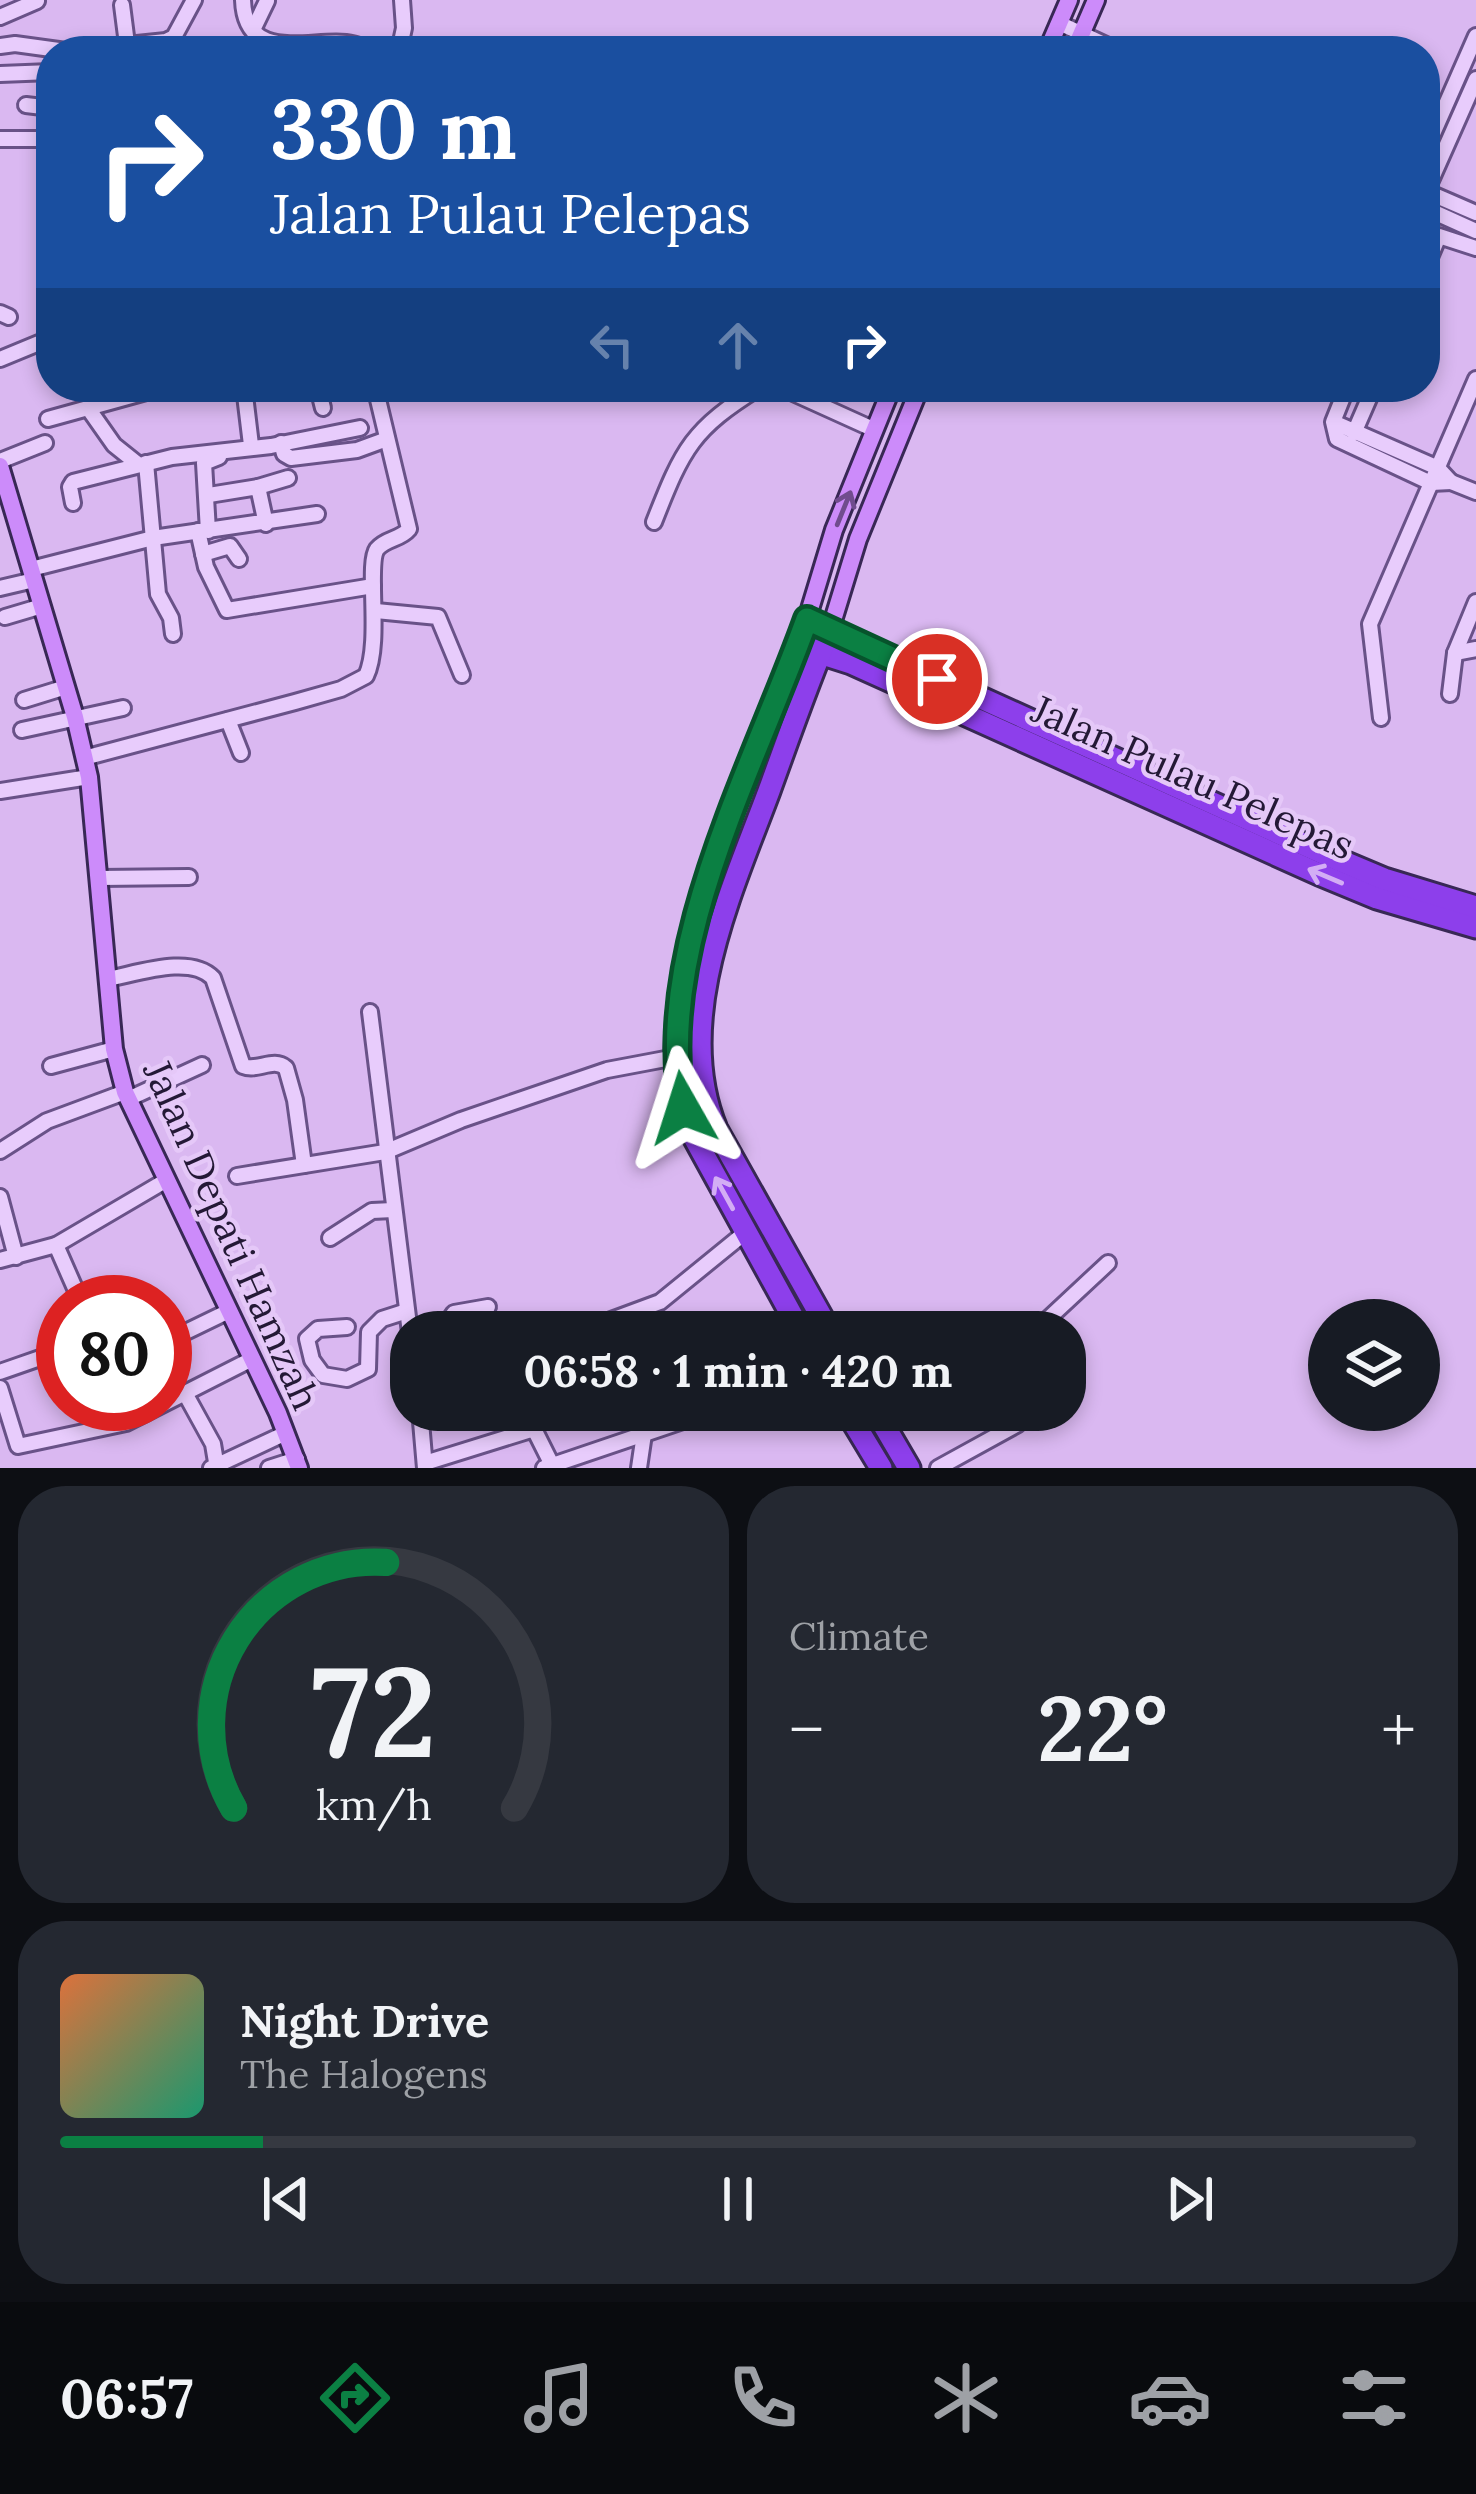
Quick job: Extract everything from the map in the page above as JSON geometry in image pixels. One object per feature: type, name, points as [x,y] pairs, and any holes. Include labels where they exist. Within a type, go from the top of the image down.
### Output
[{"type":"highway","name":"Jalan Pulau Pelepas","points":[[807,619],[1327,855],[1384,879],[1476,907]]},
{"type":"highway","points":[[789,1311],[711,1170],[683,1108],[676,1058],[688,948],[736,802],[807,619]]},
{"type":"highway","points":[[814,1311],[716,1129],[704,1100],[701,1073],[711,954],[831,627]]},
{"type":"highway","name":"Jalan Pulau Pelepas","points":[[797,646],[851,663],[1318,874],[1377,898],[1476,927]]},
{"type":"highway","points":[[858,1431],[880,1468]]},
{"type":"highway","points":[[887,1431],[909,1468]]},
{"type":"main road","points":[[1053,36],[1069,0]]},
{"type":"main road","points":[[1081,36],[1096,0]]},
{"type":"main road","points":[[807,619],[834,530],[886,402]]},
{"type":"main road","points":[[831,627],[858,539],[914,402]]},
{"type":"main road","name":"Jalan Depati Hamzah","points":[[0,464],[5,504],[33,575],[89,777],[114,1049],[127,1096],[298,1464]]},
{"type":"street","points":[[172,36],[194,0]]},
{"type":"street","points":[[243,0],[247,22],[262,36]]},
{"type":"street","points":[[253,30],[266,0]]},
{"type":"street","points":[[402,0],[402,36]]},
{"type":"street","points":[[0,17],[38,1]]},
{"type":"street","points":[[122,5],[126,36]]},
{"type":"street","points":[[1440,118],[1476,36]]},
{"type":"street","points":[[0,46],[36,47]]},
{"type":"street","points":[[0,74],[36,73]]},
{"type":"street","points":[[1440,159],[1476,79]]},
{"type":"street","points":[[26,105],[36,106]]},
{"type":"street","points":[[0,139],[36,140]]},
{"type":"street","points":[[1440,198],[1476,213]]},
{"type":"street","points":[[1440,215],[1476,231]]},
{"type":"street","points":[[1440,236],[1476,248]]},
{"type":"street","points":[[0,359],[36,344]]},
{"type":"street","points":[[1381,718],[1370,623],[1476,379]]},
{"type":"street","points":[[48,419],[110,402]]},
{"type":"street","points":[[246,402],[250,452],[206,460],[203,554],[226,610],[373,586]]},
{"type":"street","points":[[322,402],[323,408]]},
{"type":"street","points":[[84,758],[341,688],[366,676],[373,653],[376,550],[410,529],[378,402]]},
{"type":"street","points":[[654,522],[687,446],[734,402]]},
{"type":"street","points":[[813,402],[875,430]]},
{"type":"street","points":[[1341,402],[1332,433],[1340,442],[1431,483],[1451,482],[1476,492]]},
{"type":"street","points":[[1354,433],[1367,402]]},
{"type":"street","points":[[88,408],[115,445],[142,464],[158,595],[171,618],[173,634]]},
{"type":"street","points":[[1333,422],[1438,468],[1451,482]]},
{"type":"street","points":[[73,503],[73,482],[142,464],[360,428]]},
{"type":"street","points":[[281,443],[284,454],[291,458],[357,450],[387,440]]},
{"type":"street","points":[[0,464],[45,443]]},
{"type":"street","points":[[208,495],[288,478]]},
{"type":"street","points":[[258,487],[266,524]]},
{"type":"street","points":[[0,588],[153,538],[317,514]]},
{"type":"street","points":[[203,554],[230,546],[239,559]]},
{"type":"street","points":[[1450,694],[1455,653],[1476,602]]},
{"type":"street","points":[[5,617],[42,606]]},
{"type":"street","points":[[376,611],[438,617],[461,675]]},
{"type":"street","points":[[1455,653],[1476,649]]},
{"type":"street","points":[[24,700],[66,687]]},
{"type":"street","points":[[22,730],[124,709]]},
{"type":"street","points":[[228,720],[241,754]]},
{"type":"street","points":[[0,791],[89,777]]},
{"type":"street","points":[[100,878],[189,877]]},
{"type":"street","points":[[107,979],[190,966],[204,969],[213,978],[243,1066],[272,1063],[286,1068],[304,1165]]},
{"type":"street","points":[[370,1012],[407,1311]]},
{"type":"street","points":[[51,1066],[114,1049]]},
{"type":"street","points":[[238,1177],[385,1152],[461,1120],[607,1070],[676,1058]]},
{"type":"street","points":[[0,1150],[47,1121],[127,1096],[202,1065]]},
{"type":"street","points":[[0,1197],[8,1259],[56,1245],[165,1181]]},
{"type":"street","points":[[330,1238],[372,1211],[393,1210]]},
{"type":"street","points":[[636,1311],[660,1302],[746,1232]]},
{"type":"street","points":[[56,1245],[69,1275]]},
{"type":"street","points":[[1057,1311],[1108,1263]]},
{"type":"street","points":[[464,1311],[488,1306]]},
{"type":"street","points":[[192,1329],[230,1311]]},
{"type":"street","points":[[347,1327],[318,1329],[307,1339],[312,1360],[323,1376],[347,1379],[368,1369],[368,1332],[390,1316]]},
{"type":"street","points":[[0,1372],[36,1359]]},
{"type":"street","points":[[192,1392],[252,1359]]},
{"type":"street","points":[[0,1388],[18,1446]]},
{"type":"street","points":[[192,1406],[213,1444],[214,1465],[286,1433]]},
{"type":"street","points":[[422,1431],[425,1466],[534,1429],[548,1467],[653,1431]]},
{"type":"street","points":[[2,1450],[88,1431]]},
{"type":"street","points":[[938,1468],[1005,1431]]},
{"type":"street","points":[[639,1468],[644,1434]]},
{"type":"street","points":[[269,1468],[298,1464]]},
{"type":"route","points":[[683,1108],[676,1058],[688,948],[736,802],[807,619],[937,679]]}]
